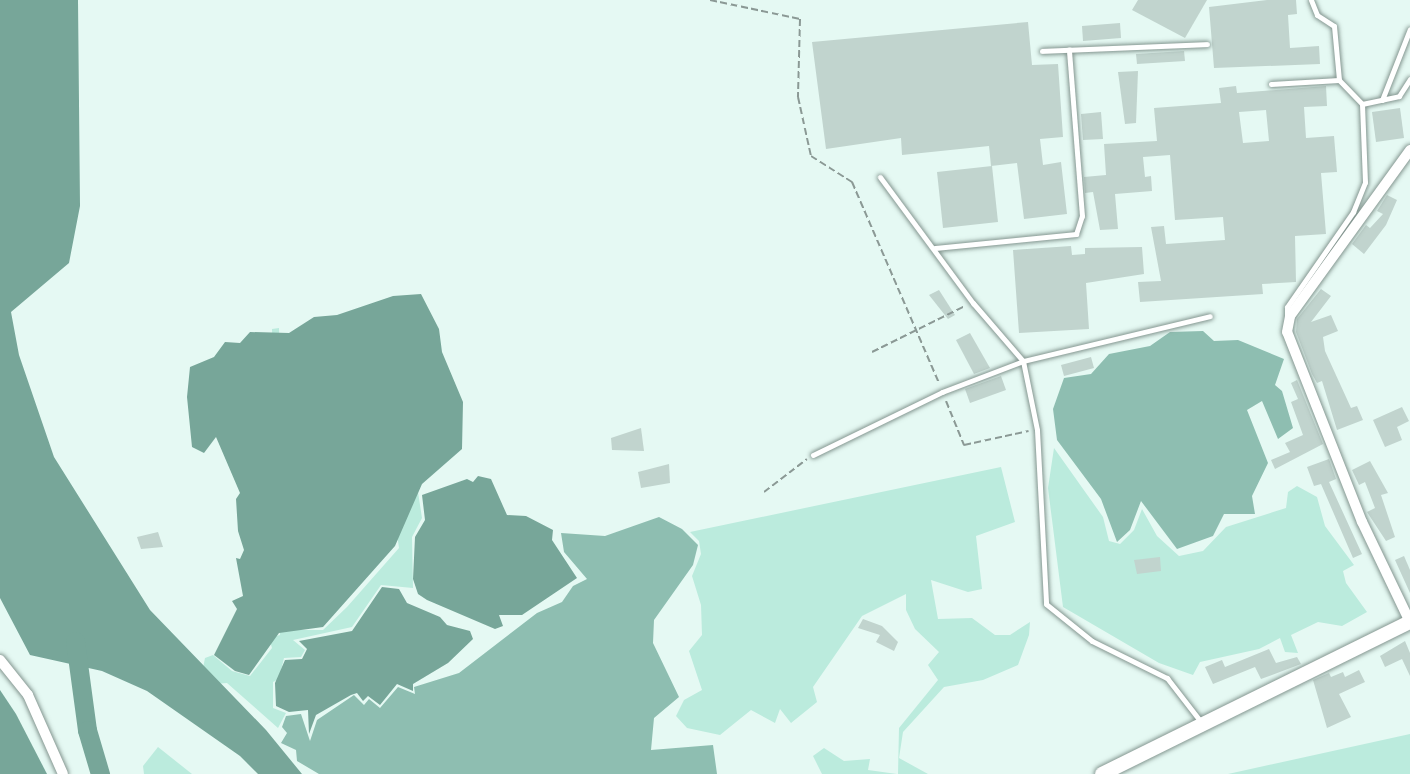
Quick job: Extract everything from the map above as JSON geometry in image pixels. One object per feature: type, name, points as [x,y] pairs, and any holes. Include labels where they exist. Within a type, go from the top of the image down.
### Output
[{"type":"street","points":[[1102,774],[1410,622],[1362,522],[1289,340],[1289,320],[1410,150]]},
{"type":"street","points":[[0,660],[28,695],[63,774]]},
{"type":"lane","points":[[1289,320],[1287,307],[1353,212],[1365,182],[1362,104],[1339,80],[1334,26],[1317,15],[1311,0]]},
{"type":"lane","points":[[1382,100],[1410,29]]},
{"type":"lane","points":[[1042,51],[1207,44]]},
{"type":"lane","points":[[935,248],[1076,234],[1082,216],[1069,50]]},
{"type":"lane","points":[[1362,104],[1399,96],[1410,79]]},
{"type":"lane","points":[[1271,84],[1339,80]]},
{"type":"lane","points":[[880,177],[935,248],[972,303],[1023,361],[1037,430],[1046,604],[1092,641],[1167,678],[1203,724]]},
{"type":"lane","points":[[813,455],[942,392],[1023,361],[1210,316]]},
{"type":"path","points":[[710,0],[800,19],[798,97],[811,156],[852,182],[964,445],[1037,430]]},
{"type":"path","points":[[872,352],[972,303]]},
{"type":"path","points":[[764,492],[779,476],[813,455]]},
{"type":"shaded area","points":[[0,0],[78,0],[80,206],[69,263],[11,312],[19,355],[54,457],[150,610],[266,730],[302,774],[258,774],[240,756],[147,691],[102,671],[30,655],[0,598]]},
{"type":"shaded area","points":[[421,294],[439,329],[442,352],[463,402],[462,449],[422,484],[395,546],[323,627],[279,633],[249,675],[235,671],[214,655],[237,609],[232,601],[243,596],[236,558],[240,559],[244,550],[238,531],[236,499],[240,493],[216,437],[204,453],[192,447],[187,397],[190,367],[214,357],[225,342],[240,343],[250,332],[289,333],[314,317],[337,315],[393,296]]},
{"type":"shaded area","points":[[279,328],[286,630],[323,630],[347,607],[399,548],[397,534],[418,492],[422,518],[412,537],[413,588],[381,585],[352,627],[293,640],[305,650],[301,657],[284,658],[279,679],[273,682],[273,708],[286,713],[278,728],[227,683],[213,684],[203,668],[205,658],[213,655],[232,671],[250,676],[272,648],[269,638],[280,635],[272,329]]},
{"type":"shaded area","points":[[1203,331],[1214,341],[1238,340],[1284,359],[1275,385],[1282,391],[1293,428],[1278,439],[1262,401],[1247,410],[1268,463],[1252,496],[1255,514],[1224,514],[1213,536],[1177,549],[1141,501],[1130,530],[1117,542],[1101,499],[1057,440],[1053,409],[1064,378],[1091,374],[1109,354],[1150,346],[1170,332]]},
{"type":"shaded area","points":[[1054,448],[1103,517],[1109,541],[1120,544],[1134,530],[1142,509],[1157,536],[1179,556],[1203,551],[1226,527],[1286,508],[1288,492],[1297,486],[1317,497],[1325,526],[1354,565],[1343,571],[1346,583],[1367,612],[1342,626],[1318,622],[1291,635],[1298,653],[1285,652],[1280,638],[1259,649],[1200,662],[1193,675],[1159,663],[1063,607],[1048,488]]},
{"type":"shaded area","points":[[1001,467],[1015,522],[976,536],[982,589],[968,592],[931,580],[938,619],[972,618],[995,635],[1010,635],[1030,622],[1029,635],[1018,665],[983,680],[944,687],[903,732],[899,758],[928,774],[898,774],[899,728],[938,680],[928,665],[939,652],[915,629],[906,610],[906,594],[862,616],[813,687],[817,702],[791,723],[780,709],[775,723],[751,710],[720,735],[687,728],[676,716],[684,700],[702,690],[689,651],[702,635],[701,605],[692,576],[701,554],[699,541],[690,532]]},
{"type":"shaded area","points":[[478,476],[491,479],[507,515],[526,516],[553,530],[552,540],[577,578],[522,615],[499,615],[503,626],[495,629],[427,600],[418,594],[413,579],[415,537],[425,520],[422,495],[467,479],[473,482]]},
{"type":"shaded area","points":[[659,517],[682,529],[698,545],[693,565],[654,620],[653,643],[679,697],[654,718],[651,750],[713,745],[717,774],[319,774],[297,761],[296,750],[281,743],[287,733],[282,727],[286,716],[301,714],[310,741],[317,720],[354,695],[364,705],[369,699],[380,708],[398,687],[415,694],[414,687],[459,673],[537,613],[562,602],[573,586],[587,579],[564,552],[561,533],[605,536]]},
{"type":"shaded area","points":[[382,587],[399,589],[407,603],[440,617],[447,625],[470,631],[473,639],[448,663],[413,684],[413,691],[397,684],[380,705],[368,696],[363,701],[357,693],[351,695],[316,715],[309,734],[308,710],[289,712],[276,706],[275,683],[285,660],[302,659],[307,649],[299,641],[352,631]]},
{"type":"shaded area","points":[[0,690],[16,714],[47,774],[0,774]]},
{"type":"shaded area","points":[[1410,734],[1410,774],[1228,774]]},
{"type":"shaded area","points":[[158,747],[192,774],[144,774],[143,766]]},
{"type":"shaded area","points":[[824,748],[844,761],[870,759],[868,770],[897,774],[822,774],[813,756]]},
{"type":"building","points":[[1138,0],[1207,0],[1185,38],[1132,10]]},
{"type":"building","points":[[1267,0],[1296,0],[1297,14],[1288,15],[1290,48],[1319,46],[1320,64],[1214,68],[1209,7]]},
{"type":"building","points":[[1028,22],[1032,65],[1058,64],[1063,137],[1040,139],[1043,165],[1061,162],[1067,214],[1024,219],[1017,163],[991,166],[989,146],[902,155],[901,138],[826,149],[812,42]]},
{"type":"building","points":[[1120,23],[1121,38],[1083,41],[1082,26]]},
{"type":"building","points":[[1184,51],[1185,61],[1137,64],[1136,54]]},
{"type":"building","points":[[1138,71],[1136,123],[1125,124],[1118,72]]},
{"type":"building","points":[[1236,86],[1237,93],[1326,86],[1327,106],[1304,107],[1306,138],[1334,136],[1337,172],[1321,173],[1326,234],[1295,236],[1296,282],[1262,284],[1263,294],[1140,302],[1138,282],[1161,281],[1151,227],[1164,226],[1166,244],[1225,240],[1223,217],[1175,220],[1170,155],[1143,157],[1145,177],[1151,176],[1152,191],[1115,194],[1118,229],[1100,230],[1093,192],[1085,193],[1084,177],[1106,175],[1104,144],[1157,141],[1154,108],[1221,103],[1219,88]],"holes":[[[1266,110],[1269,141],[1243,143],[1239,112]]]},
{"type":"building","points":[[1400,108],[1404,138],[1376,142],[1372,112]]},
{"type":"building","points":[[1101,112],[1103,139],[1083,140],[1081,114]]},
{"type":"building","points":[[992,166],[998,222],[943,228],[937,172]]},
{"type":"building","points":[[1387,195],[1397,200],[1386,225],[1364,254],[1352,244],[1366,225],[1370,228],[1383,214],[1377,211]]},
{"type":"building","points":[[1071,246],[1072,255],[1085,254],[1085,248],[1142,247],[1144,274],[1086,283],[1089,329],[1019,333],[1013,250]]},
{"type":"building","points":[[1321,289],[1331,296],[1311,322],[1331,315],[1338,331],[1323,337],[1325,351],[1351,408],[1357,406],[1363,420],[1337,430],[1322,381],[1317,383],[1312,374],[1296,332],[1297,319]]},
{"type":"building","points":[[939,290],[955,315],[948,319],[929,295]]},
{"type":"building","points":[[970,333],[990,368],[974,374],[956,340]]},
{"type":"building","points":[[1091,357],[1094,368],[1064,376],[1061,365]]},
{"type":"building","points":[[1001,376],[1006,390],[970,403],[965,389]]},
{"type":"building","points":[[1297,380],[1323,444],[1275,469],[1271,460],[1290,452],[1285,443],[1303,435],[1291,402],[1298,399],[1291,383]]},
{"type":"building","points":[[1402,407],[1409,421],[1397,427],[1402,440],[1385,447],[1373,420]]},
{"type":"building","points":[[641,428],[644,451],[612,450],[611,438]]},
{"type":"building","points":[[1329,459],[1336,479],[1329,482],[1362,554],[1353,558],[1321,484],[1314,486],[1307,467]]},
{"type":"building","points":[[1370,461],[1388,493],[1381,495],[1395,537],[1386,541],[1367,512],[1375,508],[1365,482],[1359,485],[1352,470]]},
{"type":"building","points":[[669,464],[670,483],[641,488],[638,472]]},
{"type":"building","points":[[158,532],[163,547],[141,549],[137,537]]},
{"type":"building","points":[[1404,556],[1410,570],[1410,593],[1395,560]]},
{"type":"building","points":[[1160,557],[1161,571],[1137,574],[1134,560]]},
{"type":"building","points":[[863,619],[882,626],[898,642],[894,651],[876,642],[880,635],[858,628]]},
{"type":"building","points":[[1405,641],[1410,653],[1410,676],[1402,659],[1385,667],[1380,656]]},
{"type":"building","points":[[1269,649],[1276,663],[1297,657],[1301,664],[1261,679],[1255,667],[1213,684],[1205,667],[1222,660],[1225,667]]},
{"type":"building","points":[[1359,670],[1365,682],[1339,694],[1351,717],[1327,728],[1313,680],[1329,673],[1331,677],[1343,672],[1345,677]]},
{"type":"waterway","points":[[75,641],[87,730],[100,774]]}]
